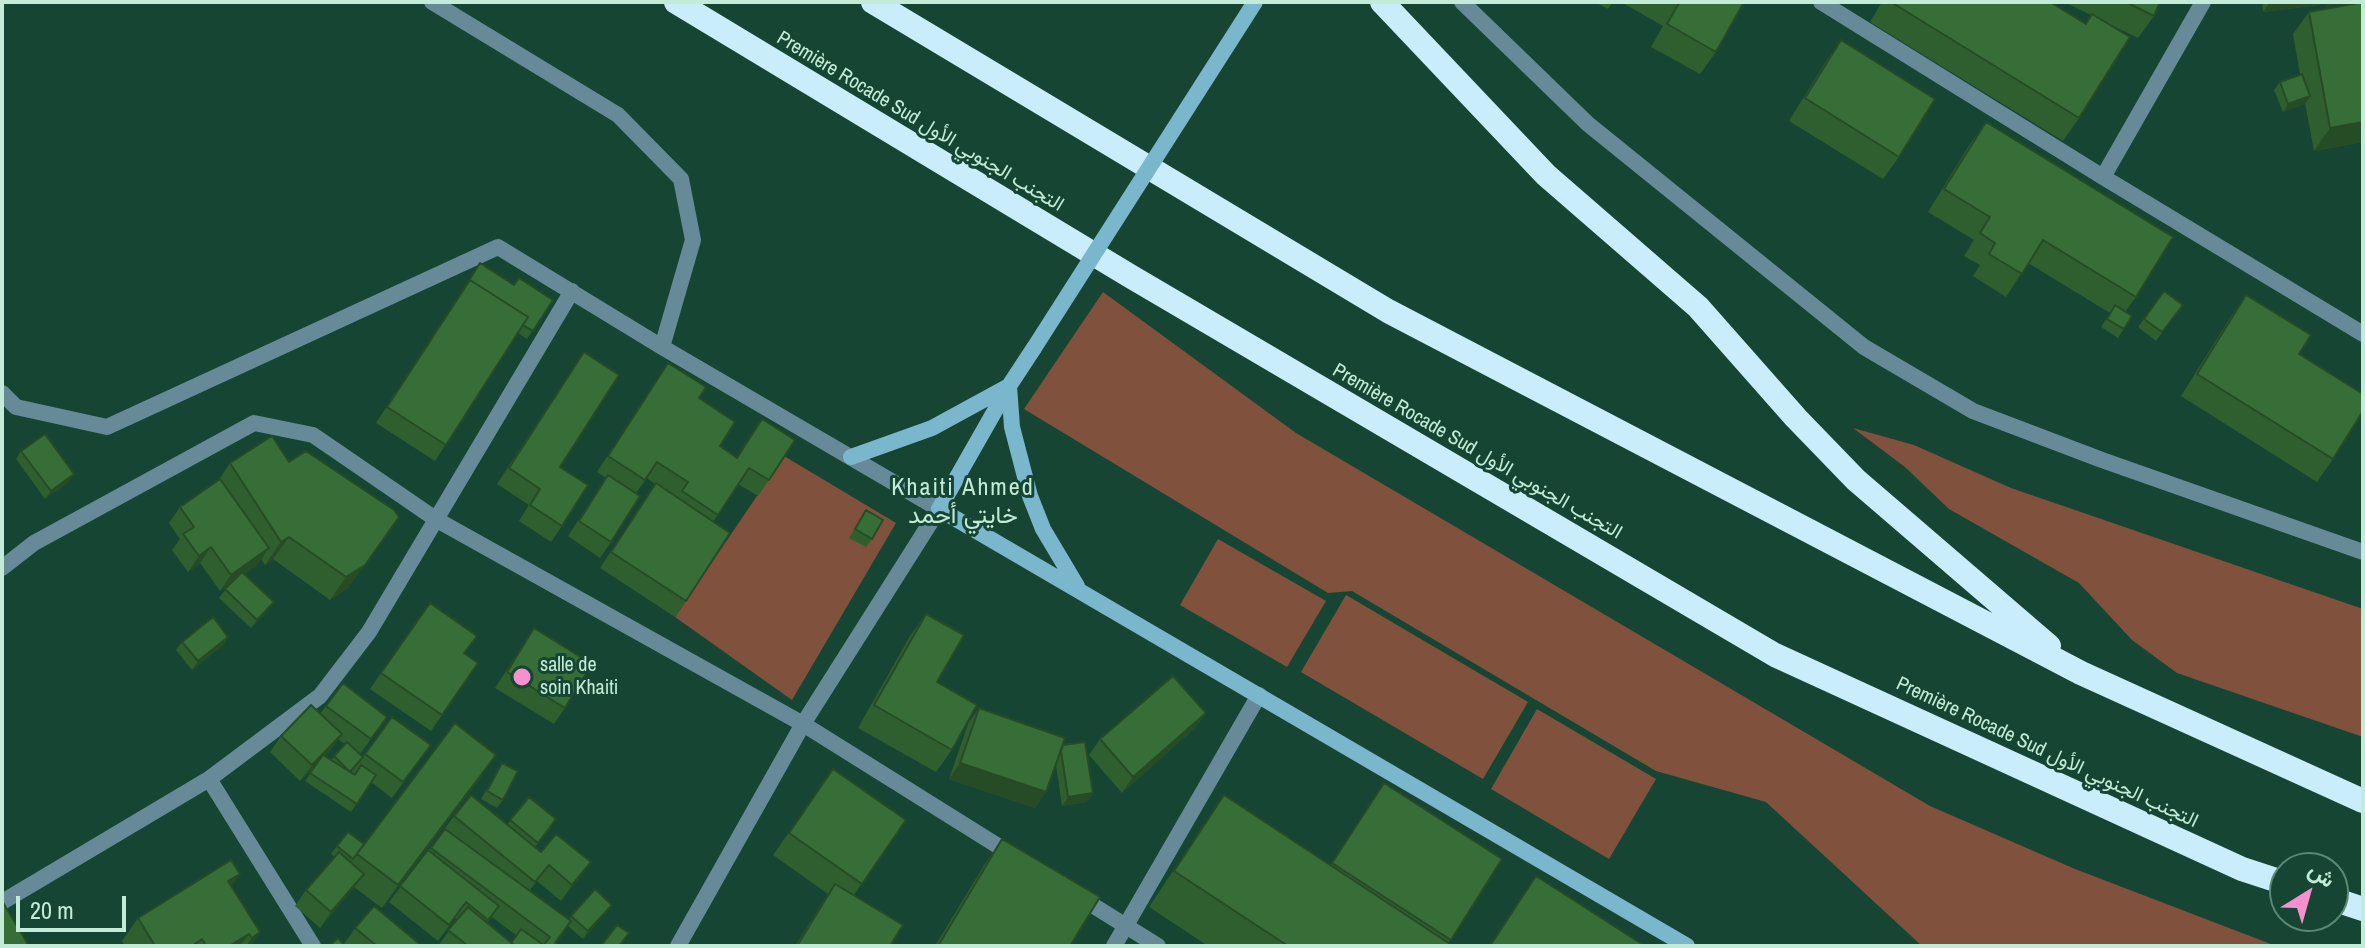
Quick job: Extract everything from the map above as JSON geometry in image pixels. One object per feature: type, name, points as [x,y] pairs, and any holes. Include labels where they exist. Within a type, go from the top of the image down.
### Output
[{"type":"highway","name":"Première Rocade Sud التجنب الجنوبي الأول","points":[[676,2],[1130,276],[1775,655],[2242,869],[2269,878]]},
{"type":"highway","points":[[873,2],[1388,311],[2081,673],[2363,801]]},
{"type":"highway","points":[[1382,2],[1546,175],[1698,307],[1796,418],[1856,480],[2081,673]]},
{"type":"main road","points":[[1255,2],[1009,386],[939,509],[1687,946]]},
{"type":"main road","points":[[851,457],[932,428],[1009,386]]},
{"type":"main road","points":[[1009,386],[1012,427],[1030,496],[1043,529],[1080,590]]},
{"type":"street","points":[[432,2],[618,115],[681,179],[693,240],[662,347]]},
{"type":"street","points":[[1462,2],[1588,124],[1864,347],[1973,411],[2363,552]]},
{"type":"street","points":[[1821,2],[2363,334]]},
{"type":"street","points":[[2103,177],[2203,2]]},
{"type":"street","points":[[2,393],[16,407],[107,427],[498,247],[939,509],[803,724],[678,946]]},
{"type":"street","points":[[2,902],[209,779],[320,696],[369,632],[572,291]]},
{"type":"street","points":[[2,568],[34,543],[254,423],[313,435],[437,520],[803,724],[1033,868]]},
{"type":"street","points":[[1114,946],[1128,927],[1259,695]]},
{"type":"street","points":[[209,779],[313,946]]},
{"type":"street","points":[[1060,885],[1158,946]]},
{"type":"shaded area","points":[[1103,292],[1296,433],[1930,806],[2075,869],[2276,946],[1922,946],[1766,802],[1656,771],[1352,591],[1328,593],[1024,409]]},
{"type":"shaded area","points":[[1853,428],[1914,445],[2011,488],[2363,609],[2363,737],[2177,673],[2132,640],[2079,583],[1949,509],[1905,467]]},
{"type":"shaded area","points":[[784,456],[896,523],[792,700],[675,617]]},
{"type":"shaded area","points":[[1218,539],[1326,601],[1287,667],[1180,605]]},
{"type":"shaded area","points":[[1346,595],[1528,702],[1483,779],[1301,672]]},
{"type":"shaded area","points":[[1537,709],[1656,779],[1609,859],[1491,789]]},
{"type":"building","points":[[1677,2],[1744,2],[1716,52],[1667,24]]},
{"type":"building","points":[[1891,2],[2050,2],[2086,24],[2092,14],[2130,37],[2079,118]]},
{"type":"building","points":[[2126,2],[2160,2],[2154,16]]},
{"type":"building","points":[[2363,2],[2363,122],[2330,128],[2309,12]]},
{"type":"building","points":[[1841,40],[1935,99],[1899,157],[1805,98]]},
{"type":"building","points":[[2302,74],[2310,96],[2288,104],[2280,82]]},
{"type":"building","points":[[1986,122],[2173,237],[2136,297],[2043,240],[2022,274],[1989,254],[1995,243],[1980,233],[1990,217],[1944,189]]},
{"type":"building","points":[[480,263],[514,285],[519,278],[553,300],[533,331],[523,325],[528,317],[470,280],[465,287]]},
{"type":"building","points":[[470,280],[528,317],[446,445],[387,407]]},
{"type":"building","points":[[2164,291],[2183,305],[2162,332],[2144,319]]},
{"type":"building","points":[[2246,295],[2311,335],[2299,354],[2363,394],[2363,411],[2333,459],[2197,374]]},
{"type":"building","points":[[2115,305],[2132,316],[2124,329],[2107,319]]},
{"type":"building","points":[[584,352],[619,375],[560,467],[588,485],[562,526],[530,505],[540,489],[509,468]]},
{"type":"building","points":[[668,363],[706,387],[699,398],[735,422],[720,446],[737,458],[762,419],[795,440],[769,480],[749,468],[718,515],[682,491],[688,482],[657,462],[645,480],[608,456]]},
{"type":"building","points":[[45,434],[74,474],[51,491],[21,451]]},
{"type":"building","points":[[272,436],[289,462],[306,451],[394,510],[399,517],[365,565],[346,577],[289,537],[281,542],[230,463]]},
{"type":"building","points":[[608,475],[640,496],[611,542],[579,521]]},
{"type":"building","points":[[220,479],[269,548],[231,575],[211,547],[199,556],[183,534],[194,527],[180,507]]},
{"type":"building","points":[[656,483],[730,533],[686,601],[611,552]]},
{"type":"building","points":[[866,510],[883,520],[872,539],[855,529]]},
{"type":"building","points":[[242,572],[274,602],[257,620],[225,589]]},
{"type":"building","points":[[430,603],[477,636],[464,653],[478,663],[442,715],[381,673]]},
{"type":"building","points":[[926,614],[964,635],[937,682],[977,705],[952,750],[874,705]]},
{"type":"building","points":[[213,617],[228,637],[198,661],[182,642]]},
{"type":"building","points":[[534,628],[592,664],[565,708],[507,672]]},
{"type":"building","points":[[1173,676],[1206,713],[1133,777],[1100,739]]},
{"type":"building","points":[[343,683],[387,717],[371,739],[326,706]]},
{"type":"building","points":[[311,705],[342,734],[312,765],[281,736]]},
{"type":"building","points":[[979,708],[1065,738],[1046,792],[960,763]]},
{"type":"building","points":[[392,717],[431,745],[403,782],[365,754]]},
{"type":"building","points":[[455,723],[496,755],[398,885],[357,854]]},
{"type":"building","points":[[347,742],[363,757],[350,772],[334,756]]},
{"type":"building","points":[[1085,742],[1093,793],[1068,797],[1061,751],[1063,745]]},
{"type":"building","points":[[323,755],[355,775],[361,765],[376,775],[357,804],[310,773]]},
{"type":"building","points":[[502,763],[518,771],[503,800],[487,791]]},
{"type":"building","points":[[833,769],[906,820],[862,884],[789,833]]},
{"type":"building","points":[[1384,783],[1502,859],[1451,940],[1332,863]]},
{"type":"building","points":[[471,795],[541,852],[556,834],[591,862],[572,885],[549,865],[535,882],[454,816]]},
{"type":"building","points":[[1224,795],[1453,946],[1288,946],[1174,871]]},
{"type":"building","points":[[529,797],[556,819],[538,843],[510,820]]},
{"type":"building","points":[[445,829],[571,921],[555,943],[560,946],[543,946],[550,937],[431,848]]},
{"type":"building","points":[[348,832],[364,844],[353,859],[337,846]]},
{"type":"building","points":[[1002,839],[1100,897],[1070,946],[938,946]]},
{"type":"building","points":[[428,850],[499,906],[488,920],[466,902],[449,925],[400,886]]},
{"type":"building","points":[[339,852],[364,874],[331,912],[306,890]]},
{"type":"building","points":[[231,860],[240,874],[228,881],[260,932],[252,938],[249,934],[229,946],[206,946],[202,939],[192,946],[155,946],[138,918]]},
{"type":"building","points":[[1536,876],[1645,946],[1490,946]]},
{"type":"building","points":[[835,884],[903,925],[890,946],[797,946]]},
{"type":"building","points":[[595,889],[612,905],[588,931],[571,916]]},
{"type":"building","points":[[2,901],[29,946],[2,946]]},
{"type":"building","points":[[374,906],[422,946],[377,946],[355,928]]},
{"type":"building","points":[[468,907],[514,945],[468,946],[448,930]]},
{"type":"building","points":[[617,925],[629,933],[619,946],[601,946]]},
{"type":"building","points":[[521,929],[541,946],[513,946],[511,943]]},
{"type":"building","points":[[338,938],[345,946],[329,946]]},
{"type":"place","name":"salle de soin Khaiti","points":[[522,677]]},
{"type":"district","name":"Khaiti Ahmed خايتي أحمد","points":[[963,503]]}]
